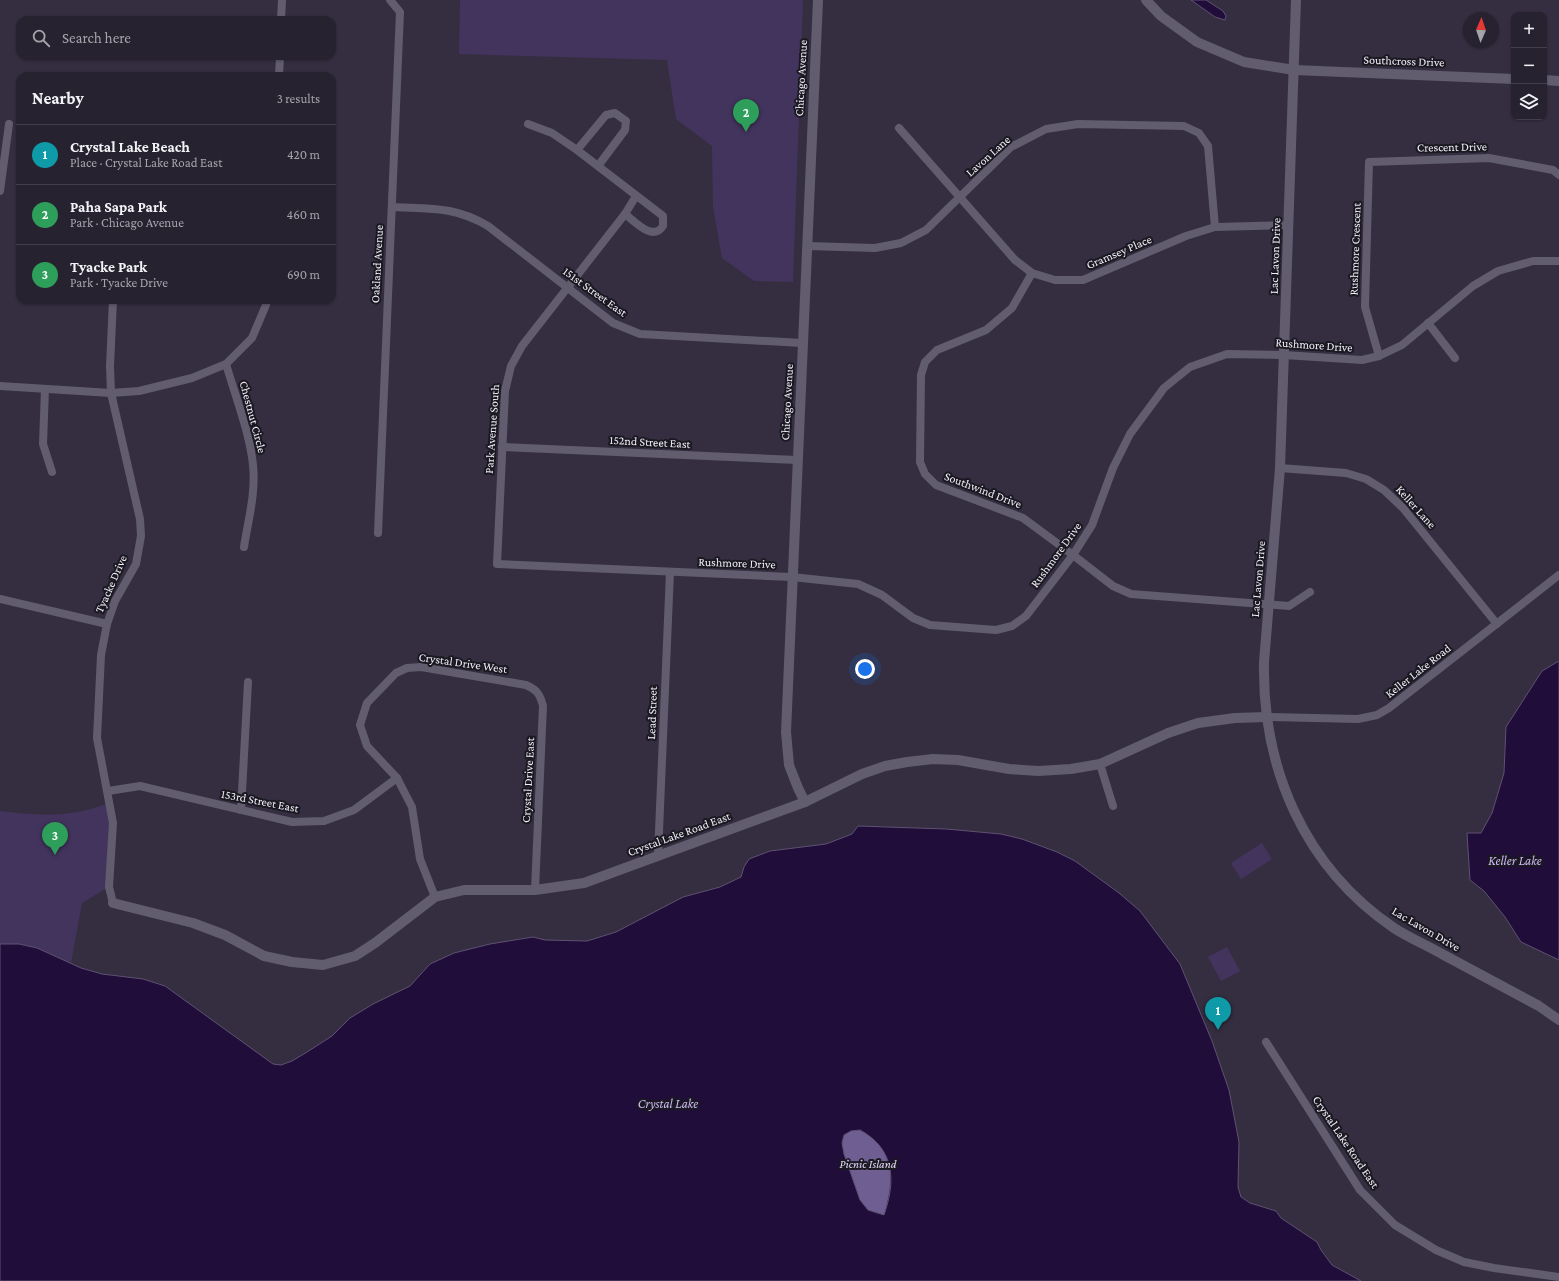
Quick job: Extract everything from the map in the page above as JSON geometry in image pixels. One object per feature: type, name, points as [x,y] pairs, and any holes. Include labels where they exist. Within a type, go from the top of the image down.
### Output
[{"type":"street","points":[[281,16],[282,0]]},
{"type":"street","name":"Oakland Avenue","points":[[378,533],[400,12],[390,0]]},
{"type":"street","name":"Chicago Avenue","points":[[805,802],[789,765],[786,732],[818,0]]},
{"type":"street","name":"Southcross Drive","points":[[1146,0],[1161,16],[1197,42],[1244,62],[1294,70],[1511,79]]},
{"type":"street","name":"Lac Lavon Drive","points":[[1296,0],[1280,468],[1268,606],[1264,688],[1266,716],[1274,756],[1288,799],[1308,838],[1333,872],[1357,897],[1395,928],[1538,1006],[1559,1020]]},
{"type":"street","points":[[279,72],[280,60]]},
{"type":"street","points":[[1547,80],[1559,81]]},
{"type":"street","points":[[577,150],[606,115],[615,113],[626,121],[625,130],[598,166]]},
{"type":"street","points":[[0,191],[9,124]]},
{"type":"street","points":[[528,124],[552,133],[577,150],[663,216],[663,226],[657,232],[653,233],[625,214]]},
{"type":"street","name":"Lavon Lane","points":[[807,246],[875,248],[901,243],[926,230],[1011,147],[1046,129],[1078,124],[1184,126],[1199,133],[1208,146],[1215,227]]},
{"type":"street","name":"Gramsey Place","points":[[899,128],[1014,260],[1032,273],[1055,280],[1083,280],[1186,236],[1215,227],[1286,225],[1289,222]]},
{"type":"street","name":"Crescent Drive","points":[[1391,161],[1489,158],[1553,170],[1559,175]]},
{"type":"street","name":"Rushmore Crescent","points":[[1379,356],[1365,306],[1370,182],[1369,162],[1391,161]]},
{"type":"street","name":"Park Avenue South","points":[[497,564],[505,391],[511,366],[522,346],[625,214],[636,196]]},
{"type":"street","name":"151st Street East","points":[[392,207],[447,210],[473,217],[488,226],[613,322],[640,334],[802,343]]},
{"type":"street","name":"Rushmore Drive","points":[[497,564],[792,577],[858,584],[882,595],[913,618],[930,624],[996,630],[1012,626],[1026,616],[1073,555],[1092,525],[1113,468],[1130,434],[1164,388],[1190,367],[1227,354],[1284,355],[1362,360],[1379,356],[1402,345],[1473,286],[1498,271],[1533,261],[1559,261]]},
{"type":"street","name":"Southwind Drive","points":[[1032,273],[1012,308],[986,330],[937,350],[925,362],[921,375],[920,462],[925,474],[936,485],[1023,518],[1113,586],[1131,594],[1268,606],[1289,606],[1310,592]]},
{"type":"street","name":"Tyacke Drive","points":[[113,304],[110,366],[111,393],[140,519],[141,536],[136,564],[116,601],[106,624],[101,656],[97,738],[113,823],[109,887],[114,903]]},
{"type":"street","points":[[0,386],[111,393],[139,391],[192,378],[226,364],[252,338],[266,304]]},
{"type":"street","points":[[1428,322],[1455,358]]},
{"type":"street","name":"Chestnut Circle","points":[[226,364],[249,442],[253,465],[253,494],[244,547]]},
{"type":"street","points":[[45,389],[43,444],[52,472]]},
{"type":"street","name":"152nd Street East","points":[[502,447],[797,460]]},
{"type":"street","name":"Keller Lane","points":[[1280,468],[1346,473],[1366,479],[1384,490],[1404,508],[1497,624]]},
{"type":"street","name":"Lead Street","points":[[658,855],[670,572]]},
{"type":"street","name":"Keller Lake Road","points":[[1266,716],[1358,719],[1377,715],[1389,708],[1559,575]]},
{"type":"street","points":[[0,599],[106,624]]},
{"type":"street","name":"Crystal Drive West","points":[[435,896],[420,859],[412,807],[397,778],[367,746],[360,725],[367,703],[396,673],[407,668],[421,667],[521,684]]},
{"type":"street","points":[[241,810],[248,682]]},
{"type":"street","name":"Crystal Drive East","points":[[521,684],[536,690],[541,696],[543,706],[535,890]]},
{"type":"street","name":"Crystal Lake Road East","points":[[114,903],[194,923],[224,935],[264,956],[292,962],[323,965],[355,956],[376,943],[435,896],[464,890],[535,890],[584,883],[805,802],[862,774],[886,766],[933,759],[958,760],[1009,769],[1038,771],[1071,769],[1100,764],[1168,733],[1198,723],[1266,716]]},
{"type":"street","points":[[1100,764],[1113,806]]},
{"type":"street","name":"153rd Street East","points":[[108,790],[140,786],[292,822],[324,821],[354,810],[397,778]]},
{"type":"street","name":"Crystal Lake Road East","points":[[1266,1042],[1360,1190],[1395,1225],[1436,1250],[1464,1262],[1494,1268],[1559,1277]]},
{"type":"shaded area","points":[[460,0],[803,0],[793,282],[754,281],[722,258],[713,207],[712,146],[676,119],[667,60],[459,54]]},
{"type":"shaded area","points":[[110,803],[109,887],[82,903],[71,963],[37,948],[19,944],[0,944],[0,811],[54,815],[74,813]]},
{"type":"shaded area","points":[[1262,843],[1272,859],[1241,879],[1231,863]]},
{"type":"shaded area","points":[[1227,947],[1240,971],[1221,981],[1208,957]]},
{"type":"green space","name":"Picnic Island","points":[[860,1130],[872,1138],[880,1146],[886,1156],[889,1166],[890,1190],[884,1215],[868,1210],[860,1200],[844,1154],[842,1143],[844,1135],[851,1131]]},
{"type":"water","points":[[1191,0],[1206,0],[1223,11],[1226,16],[1225,20],[1215,17]]},
{"type":"water","name":"Keller Lake","points":[[1559,661],[1559,960],[1521,942],[1505,917],[1484,891],[1470,880],[1467,833],[1481,833],[1492,813],[1504,773],[1506,727],[1542,671]]},
{"type":"water","name":"Crystal Lake","points":[[858,826],[946,829],[1001,834],[1022,839],[1057,852],[1075,861],[1119,893],[1140,911],[1180,964],[1212,1041],[1229,1090],[1239,1142],[1238,1187],[1241,1197],[1250,1203],[1276,1211],[1281,1218],[1317,1242],[1332,1265],[1361,1281],[0,1281],[0,944],[19,944],[37,948],[81,968],[102,974],[143,979],[165,986],[273,1064],[281,1065],[292,1061],[332,1036],[350,1018],[373,1004],[410,986],[430,964],[454,953],[490,944],[533,937],[545,940],[587,941],[616,932],[683,897],[720,887],[741,877],[744,867],[749,859],[770,851],[826,844],[852,834]],"holes":[[[860,1130],[872,1138],[886,1156],[890,1167],[890,1190],[884,1215],[868,1210],[860,1200],[844,1154],[842,1143],[844,1135],[851,1131]]]},
{"type":"place","name":"Paha Sapa Park","points":[[746,132]]},
{"type":"place","name":"Tyacke Park","points":[[55,855]]},
{"type":"place","name":"Crystal Lake Beach","points":[[1218,1030]]}]
